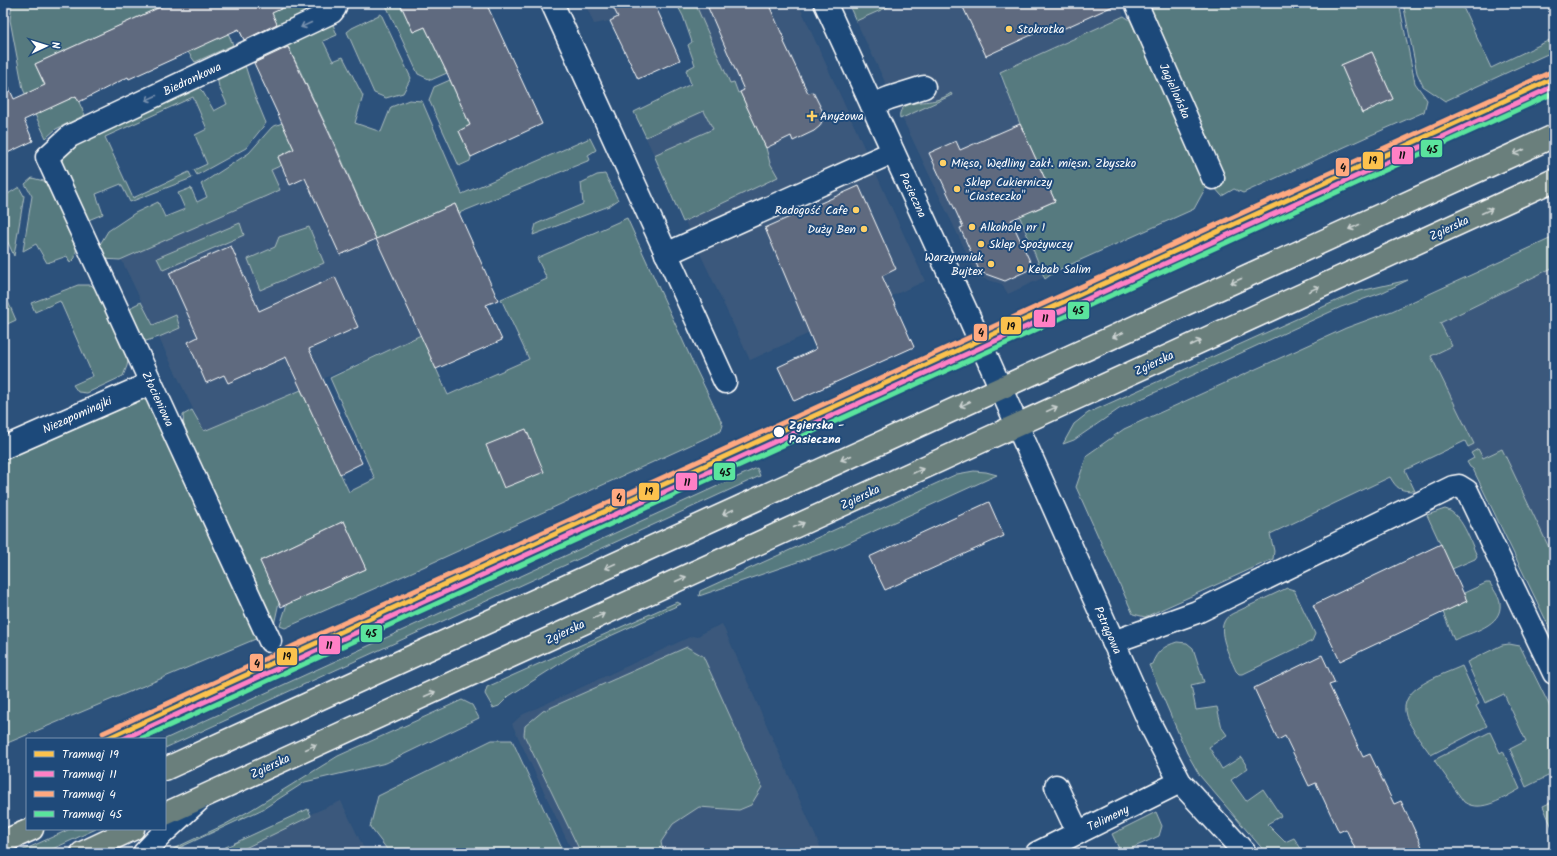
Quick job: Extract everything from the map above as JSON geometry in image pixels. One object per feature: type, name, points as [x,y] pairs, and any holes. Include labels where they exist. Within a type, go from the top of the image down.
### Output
[{"type":"main road","points":[[166,769],[1554,136]]},
{"type":"main road","name":"Zgierska","points":[[166,814],[1554,180]]},
{"type":"main road","points":[[3,842],[30,830]]},
{"type":"main road","points":[[82,853],[131,830]]},
{"type":"street","name":"Biedronkowa","points":[[47,157],[70,136],[332,12],[335,8],[335,3]]},
{"type":"street","points":[[552,3],[725,382]]},
{"type":"street","name":"Pasieczna","points":[[825,3],[1000,388]]},
{"type":"street","name":"Jagiellońska","points":[[1136,3],[1213,178]]},
{"type":"street","points":[[872,105],[924,87]]},
{"type":"street","points":[[666,254],[893,152]]},
{"type":"street","name":"Złocieniowa","points":[[47,157],[270,641]]},
{"type":"street","name":"Niezapominajki","points":[[3,448],[151,383]]},
{"type":"street","name":"Pstrągowa","points":[[1000,388],[1150,724],[1180,782],[1245,853]]},
{"type":"street","points":[[1113,642],[1197,612],[1453,487],[1459,486],[1467,491],[1554,673]]},
{"type":"street","name":"Telimeny","points":[[1036,853],[1180,782]]},
{"type":"street","points":[[1056,786],[1078,833]]},
{"type":"street","points":[[144,853],[162,834],[205,795]]},
{"type":"shaded area","points":[[585,3],[646,3],[610,21],[594,24]]},
{"type":"shaded area","points":[[676,3],[798,3],[925,281],[750,360],[640,125],[726,85]]},
{"type":"shaded area","points":[[897,3],[1119,3],[1124,16],[998,73],[1083,259],[1008,294],[1002,284],[978,277],[856,21]]},
{"type":"shaded area","points":[[334,142],[421,335],[204,432],[112,240]]},
{"type":"shaded area","points":[[1554,237],[1554,619],[1400,307]]},
{"type":"shaded area","points":[[722,624],[823,853],[573,853],[512,724],[522,715],[692,636],[697,637],[704,632]]},
{"type":"shaded area","points":[[341,801],[366,853],[213,853],[308,809],[311,814]]},
{"type":"green space","points":[[12,3],[169,3],[35,64],[54,106],[76,96],[85,115],[56,129],[46,138],[23,89],[10,20]]},
{"type":"green space","points":[[272,3],[313,3],[303,13],[244,39],[235,23]]},
{"type":"green space","points":[[385,3],[400,3],[413,32],[425,27],[447,73],[431,80],[418,74]]},
{"type":"green space","points":[[676,3],[695,3],[730,83],[734,82],[738,93],[740,92],[766,148],[770,163],[778,177],[683,222],[654,155],[713,129],[704,111],[646,137],[634,112],[691,84],[686,70],[695,65],[688,45],[692,42],[683,16]]},
{"type":"green space","points":[[848,3],[897,3],[856,21]]},
{"type":"green space","points":[[1143,3],[1399,3],[1415,83],[1427,100],[1424,112],[1243,193],[1234,189],[1222,196],[1213,186],[1225,179]],"holes":[[[1372,52],[1393,99],[1362,113],[1341,65]]]},
{"type":"green space","points":[[1403,3],[1461,3],[1491,68],[1554,38],[1554,51],[1445,101],[1423,86],[1417,73]]},
{"type":"green space","points":[[381,14],[411,78],[403,93],[386,98],[374,93],[347,32]]},
{"type":"green space","points":[[1124,16],[1130,20],[1207,185],[1194,209],[1056,271],[1045,279],[996,158],[990,136],[997,134],[1033,211],[1055,201],[1020,124],[1000,72]]},
{"type":"green space","points":[[332,22],[337,35],[323,41],[333,61],[343,57],[363,96],[355,123],[381,132],[391,107],[409,100],[422,101],[462,194],[590,138],[596,150],[588,155],[590,160],[459,213],[455,204],[376,239],[334,142],[289,48],[254,63],[251,57]]},
{"type":"green space","points":[[226,28],[233,45],[195,62],[188,52]]},
{"type":"green space","points":[[244,62],[254,94],[266,123],[246,148],[197,175],[194,170],[207,164],[195,135],[207,129],[193,97],[105,137],[133,198],[189,172],[192,178],[130,202],[121,184],[96,194],[103,214],[86,221],[68,184],[63,169],[62,158],[67,145],[195,84],[203,92],[214,111],[227,104],[219,87],[217,77]]},
{"type":"green space","points":[[450,80],[470,125],[459,131],[471,157],[470,161],[459,166],[429,100],[434,87]]},
{"type":"green space","points":[[951,93],[952,95],[900,119],[900,113],[907,105],[938,100]]},
{"type":"green space","points":[[282,123],[294,149],[278,157],[282,165],[271,170],[280,190],[120,260],[103,259],[99,246],[108,231],[135,213],[158,202],[165,217],[185,209],[178,193],[191,188],[197,202],[207,197],[201,184],[249,153],[272,127]]},
{"type":"green space","points":[[605,174],[618,200],[609,206],[533,235],[536,224],[583,204],[581,183],[597,175]]},
{"type":"green space","points":[[32,178],[44,181],[53,187],[77,245],[75,258],[70,263],[67,256],[47,263],[36,244],[23,251],[32,196],[25,184]]},
{"type":"green space","points":[[19,187],[24,196],[14,256],[3,231],[3,197]]},
{"type":"green space","points":[[627,218],[723,425],[721,431],[412,572],[285,628],[280,626],[287,604],[366,569],[344,521],[260,561],[279,602],[274,625],[185,439],[183,415],[192,410],[204,431],[301,390],[349,492],[375,479],[330,378],[421,335],[448,395],[529,359],[501,299],[547,279],[537,258]]},
{"type":"green space","points":[[240,223],[244,235],[163,270],[157,258]]},
{"type":"green space","points":[[309,227],[324,263],[260,290],[248,259],[275,247],[279,237]]},
{"type":"green space","points":[[1554,237],[1554,267],[1440,323],[1452,346],[1431,356],[1474,444],[1468,447],[1465,441],[1405,470],[1415,491],[1402,490],[1397,487],[1390,477],[1270,534],[1274,551],[1273,559],[1145,617],[1133,614],[1076,487],[1087,455],[1124,429],[1346,328],[1392,311]]},
{"type":"green space","points":[[1408,280],[1381,293],[1341,307],[1119,409],[1074,440],[1063,444],[1074,424],[1088,413],[1356,292]]},
{"type":"green space","points":[[78,285],[91,285],[101,294],[129,356],[123,376],[87,393],[78,392],[73,385],[93,376],[60,301],[35,312],[31,303]]},
{"type":"green space","points":[[6,297],[16,320],[3,326],[3,299]]},
{"type":"green space","points":[[141,302],[153,325],[176,315],[180,328],[143,342],[129,312],[133,306]]},
{"type":"green space","points":[[134,399],[143,399],[150,403],[258,638],[5,744],[3,739],[3,459]]},
{"type":"green space","points":[[1478,449],[1483,458],[1502,449],[1554,558],[1554,637],[1473,469],[1467,462],[1474,458],[1471,453]]},
{"type":"green space","points":[[757,468],[760,476],[166,748],[166,739]]},
{"type":"green space","points":[[974,471],[997,475],[835,549],[699,596],[700,591],[957,474]]},
{"type":"green space","points":[[1445,509],[1456,516],[1461,522],[1477,556],[1475,559],[1452,569],[1427,515]]},
{"type":"green space","points":[[1486,583],[1490,583],[1497,595],[1500,603],[1500,611],[1491,623],[1477,631],[1454,640],[1443,612],[1467,601],[1464,593]]},
{"type":"green space","points":[[1287,588],[1294,590],[1315,634],[1312,641],[1243,674],[1239,674],[1231,660],[1224,640],[1223,627],[1225,620],[1232,614]]},
{"type":"green space","points":[[677,602],[681,604],[586,647],[509,696],[499,706],[493,708],[485,694],[487,687]]},
{"type":"green space","points":[[1177,642],[1187,643],[1193,648],[1204,682],[1191,685],[1196,710],[1217,707],[1222,728],[1227,735],[1209,747],[1222,769],[1241,757],[1248,768],[1231,780],[1246,801],[1263,789],[1281,816],[1267,824],[1285,842],[1294,838],[1304,853],[1266,853],[1200,776],[1187,753],[1149,665],[1152,664],[1156,656],[1168,645]]},
{"type":"green space","points":[[1509,644],[1520,646],[1554,715],[1554,773],[1526,787],[1510,749],[1526,741],[1504,694],[1485,703],[1467,662],[1502,645]]},
{"type":"green space","points":[[687,647],[703,656],[762,787],[751,805],[739,810],[699,807],[673,824],[661,842],[663,853],[581,853],[524,735],[525,726],[543,711]]},
{"type":"green space","points":[[1462,666],[1479,704],[1476,706],[1487,726],[1431,755],[1417,736],[1406,716],[1405,706],[1408,697],[1415,690],[1434,678]]},
{"type":"green space","points":[[462,700],[472,705],[479,718],[386,763],[305,782],[263,809],[168,853],[175,848],[224,825],[251,810],[338,756]]},
{"type":"green space","points":[[1490,732],[1500,753],[1503,751],[1520,789],[1493,803],[1478,806],[1471,805],[1464,802],[1434,760]]},
{"type":"green space","points":[[492,740],[512,740],[564,853],[390,853],[370,827],[378,796]]},
{"type":"green space","points":[[1554,801],[1554,832],[1543,806]]},
{"type":"green space","points":[[308,809],[311,816],[235,853],[213,853]]},
{"type":"green space","points":[[1156,812],[1162,826],[1159,836],[1121,853],[1112,834]]},
{"type":"green space","points":[[68,830],[94,830],[44,853],[17,853]]},
{"type":"building","points":[[169,3],[294,3],[272,13],[277,24],[244,40],[239,29],[129,79],[128,77],[79,102],[76,96],[24,120],[33,141],[3,155],[3,75],[14,99],[45,85],[35,64]]},
{"type":"building","points":[[400,3],[486,3],[542,124],[471,157],[459,131],[470,125],[447,73],[425,27],[413,32]]},
{"type":"building","points":[[611,3],[654,3],[680,60],[638,79],[610,21],[618,17]]},
{"type":"building","points":[[706,3],[768,3],[785,41],[784,42],[808,93],[813,92],[822,110],[823,118],[820,126],[814,131],[793,141],[791,136],[766,148],[740,92],[744,90]]},
{"type":"building","name":"Stokrotka","points":[[961,3],[1120,3],[1056,32],[1053,25],[986,56]]},
{"type":"building","points":[[288,47],[330,135],[376,239],[340,255],[305,178],[290,185],[278,157],[294,149],[254,63]]},
{"type":"building","points":[[1372,52],[1393,99],[1362,113],[1341,65]]},
{"type":"building","points":[[1020,124],[1055,201],[1011,220],[1033,268],[1005,281],[980,272],[960,228],[963,227],[929,153],[956,141],[960,150]]},
{"type":"building","points":[[859,186],[896,269],[882,276],[914,347],[794,401],[778,367],[816,349],[765,228]]},
{"type":"building","points":[[455,204],[498,300],[486,305],[502,340],[436,369],[376,239]]},
{"type":"building","points":[[231,246],[259,311],[335,277],[358,327],[309,349],[362,463],[340,474],[286,357],[228,383],[224,375],[206,383],[188,342],[198,337],[169,273]]},
{"type":"building","points":[[526,429],[544,472],[504,488],[486,445]]},
{"type":"building","points":[[989,502],[1004,536],[885,590],[869,557]]},
{"type":"building","points":[[344,521],[366,569],[281,607],[260,561]]},
{"type":"building","points":[[1441,544],[1467,601],[1340,661],[1313,605]]},
{"type":"building","points":[[1322,655],[1335,683],[1329,685],[1363,757],[1370,754],[1394,804],[1401,801],[1425,853],[1357,853],[1346,829],[1339,832],[1316,783],[1309,786],[1285,736],[1278,740],[1254,688]]},
{"type":"tram line","name":"4","points":[[103,733],[1551,72]]},
{"type":"tram line","name":"19","points":[[108,738],[1554,78]]},
{"type":"tram line","name":"11","points":[[125,738],[1554,86]]},
{"type":"tram line","name":"45","points":[[142,738],[1554,93]]},
{"type":"place","name":"Stokrotka","points":[[1009,29]]},
{"type":"place","name":"Anyżowa","points":[[812,116]]},
{"type":"place","name":"Mięso, Wędliny zakł. mięsn. Zbyszko","points":[[943,163]]},
{"type":"place","name":"Sklep Cukierniczy \"Ciasteczko\"","points":[[957,189]]},
{"type":"place","name":"Radogość Cafe","points":[[856,210]]},
{"type":"place","name":"Alkohole nr 1","points":[[972,227]]},
{"type":"place","name":"Duży Ben","points":[[864,229]]},
{"type":"place","name":"Sklep Spożywczy","points":[[981,244]]},
{"type":"place","name":"Warzywniak Bujtex","points":[[991,264]]},
{"type":"place","name":"Kebab Salim","points":[[1020,269]]},
{"type":"place","name":"Zgierska - Pasieczna","points":[[779,432]]}]
